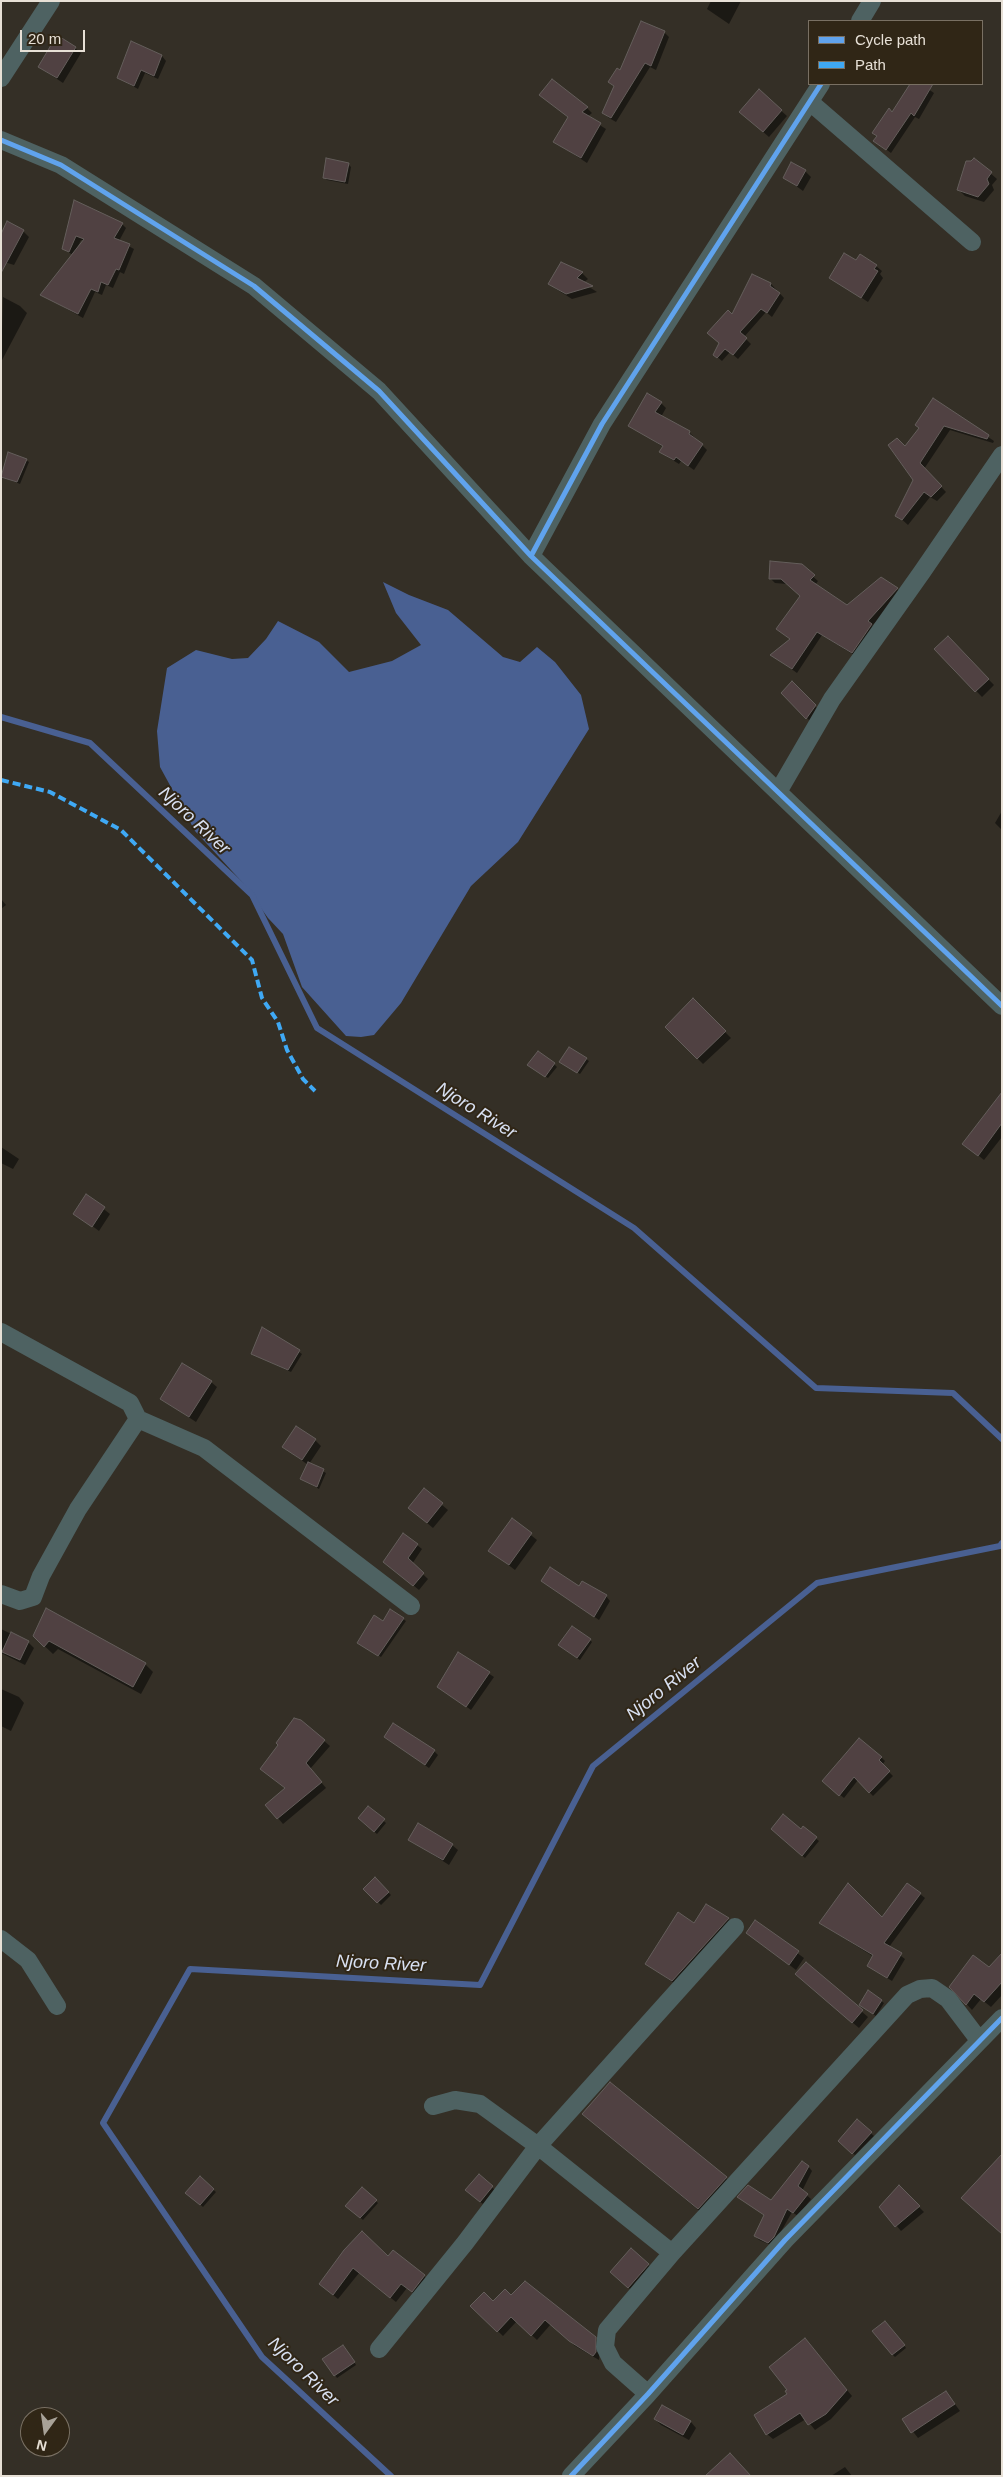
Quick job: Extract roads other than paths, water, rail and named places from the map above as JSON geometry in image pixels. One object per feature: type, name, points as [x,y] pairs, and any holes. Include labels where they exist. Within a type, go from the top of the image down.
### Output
[{"type":"street","points":[[1,78],[51,1]]},
{"type":"street","points":[[861,20],[872,1]]},
{"type":"street","points":[[531,556],[602,424],[820,85]]},
{"type":"street","points":[[810,102],[972,242]]},
{"type":"street","points":[[1,140],[61,166],[254,286],[379,391],[531,556],[1002,1006]]},
{"type":"street","points":[[778,792],[832,699],[1002,455]]},
{"type":"street","points":[[1,1332],[130,1403],[138,1419],[204,1448],[411,1606]]},
{"type":"street","points":[[1,1594],[20,1601],[33,1598],[41,1576],[78,1509],[138,1419]]},
{"type":"street","points":[[379,2349],[465,2243],[538,2146],[735,1927]]},
{"type":"street","points":[[1,1939],[28,1960],[57,2006]]},
{"type":"street","points":[[648,2394],[613,2363],[605,2347],[605,2338],[612,2322],[672,2253],[907,1995],[920,1989],[932,1988],[948,1999],[979,2040]]},
{"type":"street","points":[[571,2476],[648,2394],[785,2240],[1002,2018]]},
{"type":"street","points":[[433,2106],[455,2100],[480,2104],[538,2146],[672,2253]]},
{"type":"water","points":[[383,582],[409,595],[448,610],[503,657],[520,662],[537,647],[555,662],[581,695],[589,729],[518,842],[471,886],[401,1003],[374,1035],[361,1037],[346,1036],[302,987],[283,934],[268,918],[243,883],[195,831],[160,767],[157,731],[167,668],[196,650],[232,659],[248,658],[266,639],[278,621],[319,642],[349,672],[392,661],[421,645],[396,613]]},
{"type":"waterway","name":"Njoro River","points":[[1,717],[90,743],[252,895],[317,1028],[634,1228],[816,1388],[953,1393],[1002,1439]]},
{"type":"waterway","name":"Njoro River","points":[[391,2476],[262,2357],[103,2123],[190,1969],[480,1985],[593,1766],[817,1583],[1000,1546],[1002,1543]]}]
